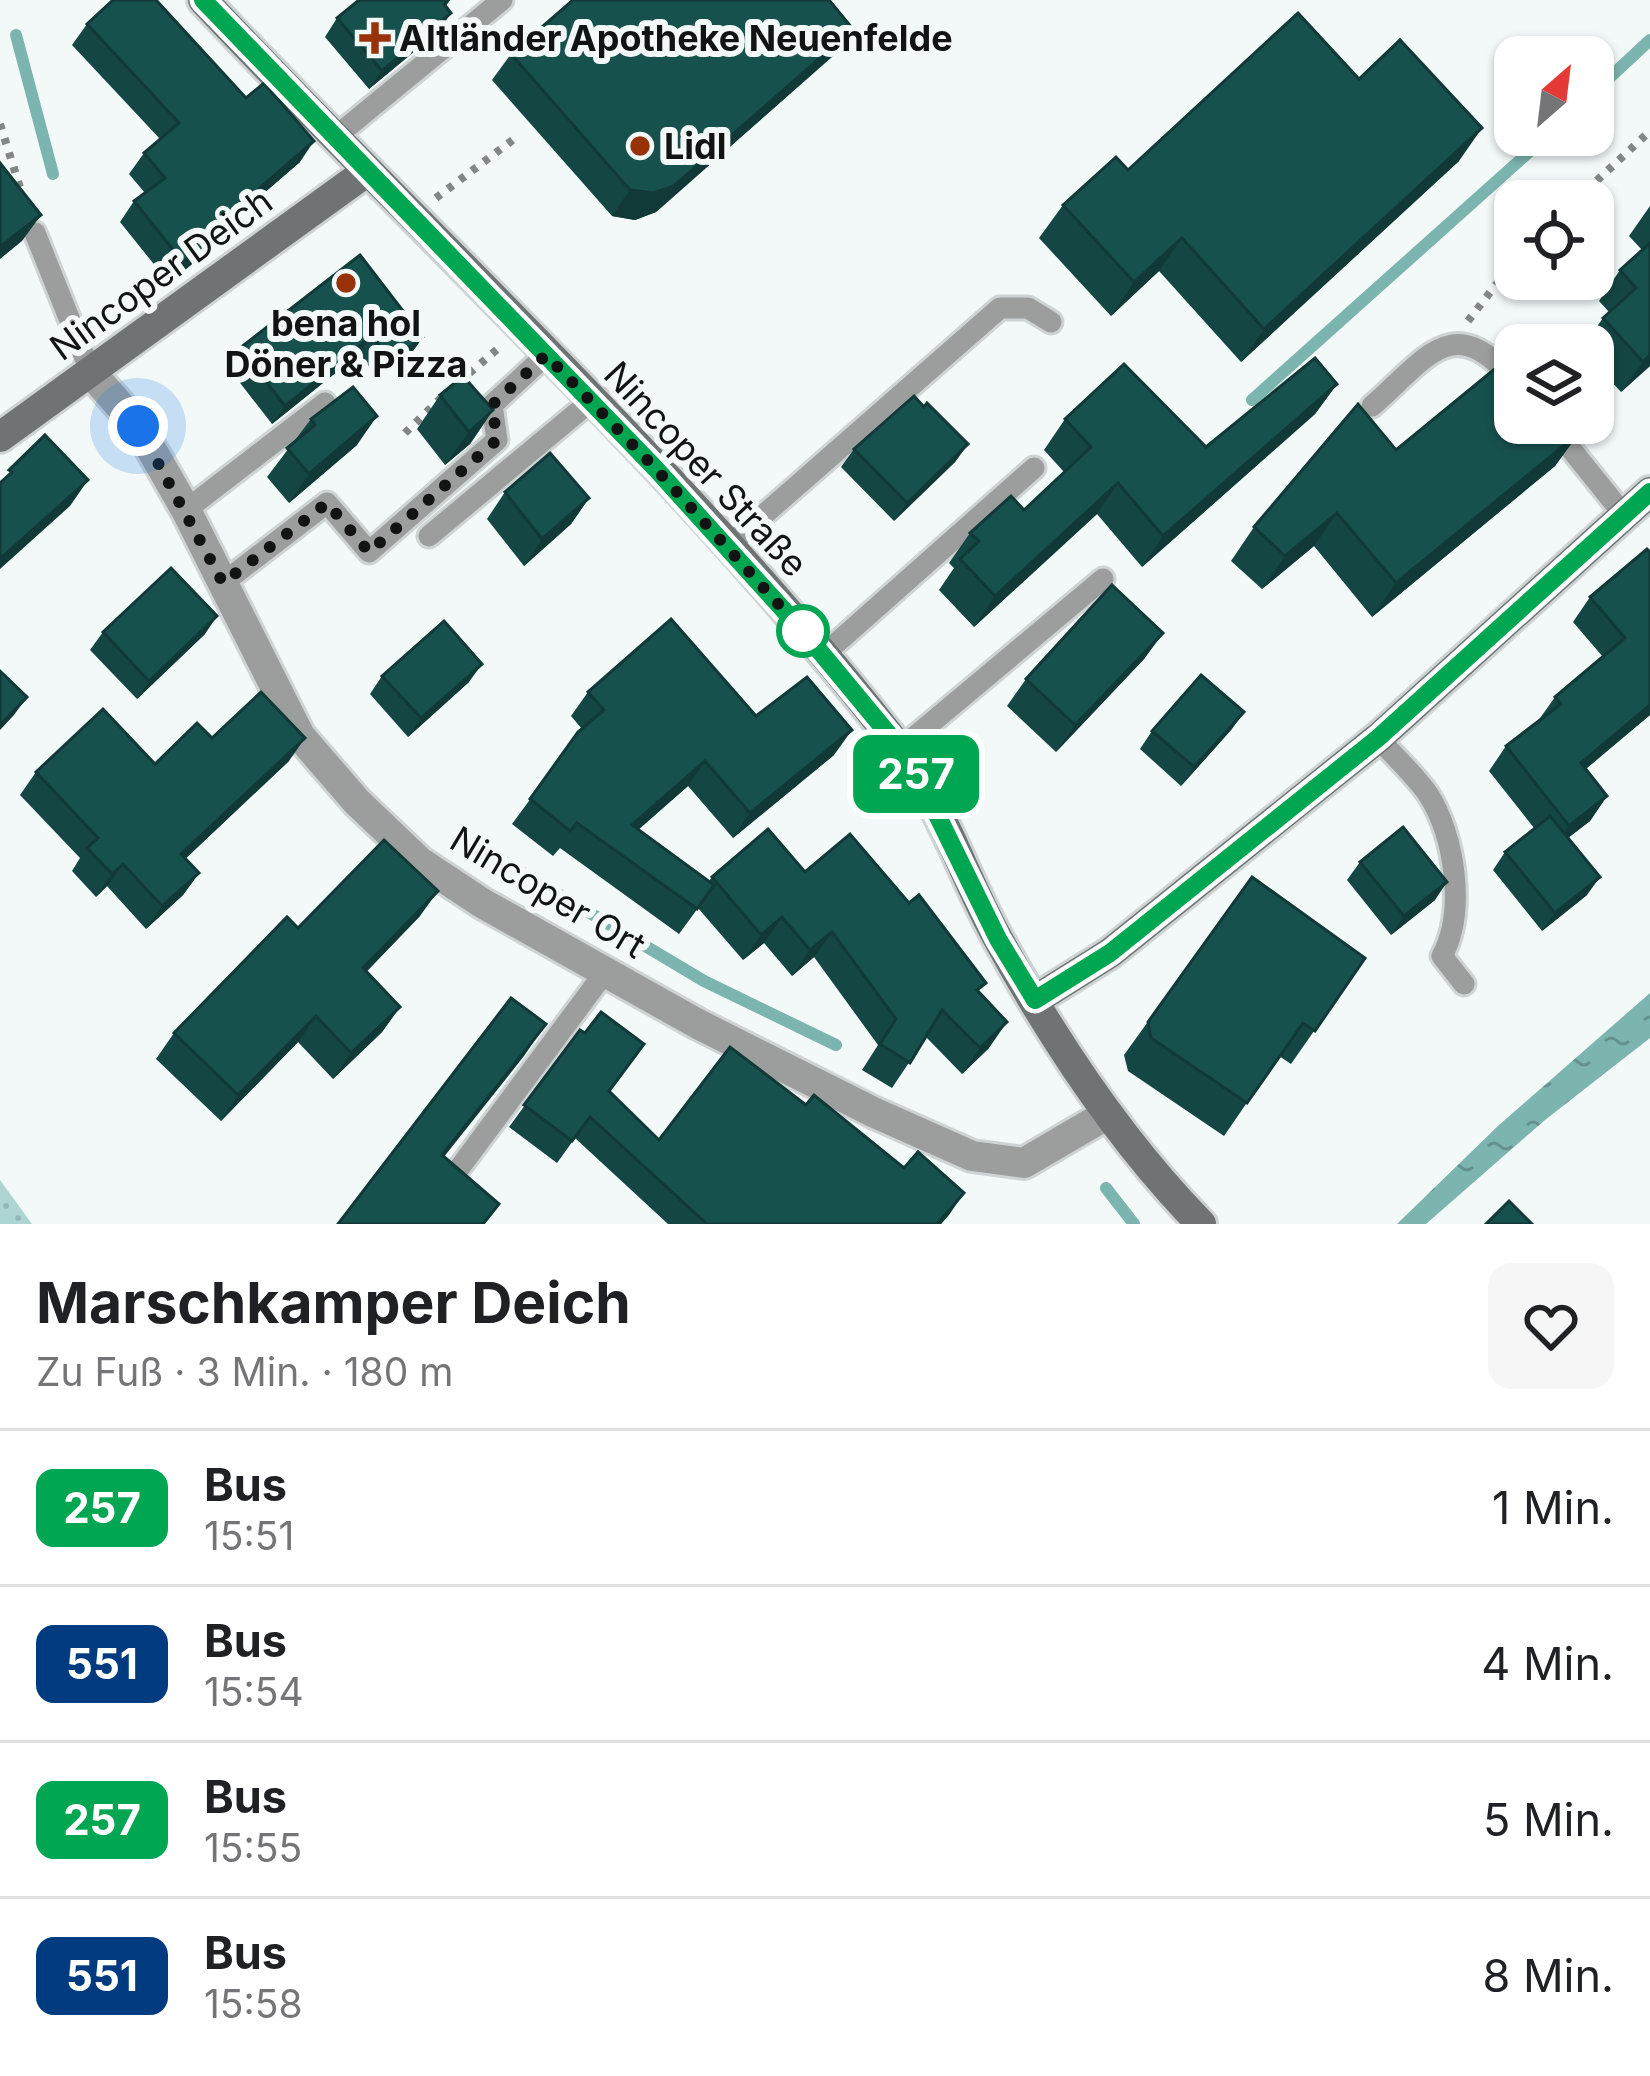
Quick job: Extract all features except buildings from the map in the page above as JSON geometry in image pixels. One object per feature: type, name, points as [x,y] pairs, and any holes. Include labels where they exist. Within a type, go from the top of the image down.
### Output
[{"type":"main road","name":"Nincoper Straße","points":[[203,0],[591,401],[727,547],[900,748],[944,823],[998,939],[1106,1115],[1201,1224]]},
{"type":"main road","name":"Nincoper Deich","points":[[0,437],[366,172]]},
{"type":"main road","points":[[1035,1000],[1110,953],[1378,738],[1650,492]]},
{"type":"street","name":"Nincoper Ort","points":[[91,374],[138,426],[186,510],[300,736],[357,802],[420,862],[604,972],[855,1103],[972,1156],[1024,1163],[1106,1115]]},
{"type":"lane","points":[[334,138],[502,0]]},
{"type":"lane","points":[[35,233],[91,374]]},
{"type":"lane","points":[[727,547],[1000,308],[1028,308],[1051,322]]},
{"type":"lane","points":[[1372,406],[1436,349],[1455,343],[1486,350],[1494,359]]},
{"type":"lane","points":[[223,583],[327,503],[369,552],[497,440],[492,405],[546,355]]},
{"type":"lane","points":[[429,536],[591,401]]},
{"type":"lane","points":[[186,510],[325,403]]},
{"type":"lane","points":[[1567,444],[1624,515]]},
{"type":"lane","points":[[823,655],[1034,468]]},
{"type":"lane","points":[[900,748],[1103,579]]},
{"type":"lane","points":[[1378,738],[1430,796],[1450,855],[1458,913],[1454,935],[1442,956],[1464,984]]},
{"type":"lane","points":[[449,1182],[604,972]]},
{"type":"path","points":[[0,124],[35,233]]},
{"type":"path","points":[[1598,180],[1650,131]]},
{"type":"path","points":[[410,217],[514,139]]},
{"type":"path","points":[[1455,343],[1494,285]]},
{"type":"path","points":[[405,434],[416,418],[521,330]]},
{"type":"shaded area","points":[[0,1180],[32,1224],[0,1224]]},
{"type":"water","points":[[1650,993],[1650,1038],[1545,1120],[1426,1224],[1397,1224],[1499,1125]]},
{"type":"waterway","points":[[16,35],[53,174]]},
{"type":"waterway","points":[[1614,73],[1650,40]]},
{"type":"waterway","points":[[1252,400],[1525,156]]},
{"type":"waterway","points":[[463,837],[704,981],[836,1045]]},
{"type":"waterway","points":[[1106,1188],[1134,1224]]},
{"type":"bus line","name":"257","points":[[203,0],[656,469],[808,637],[900,748],[944,823],[998,939],[1035,1000],[1110,953],[1378,738],[1650,492]]},
{"type":"place","name":"Altländer Apotheke Neuenfelde","points":[[375,38]]},
{"type":"place","name":"Lidl","points":[[640,146]]},
{"type":"place","name":"bena hol Döner & Pizza","points":[[346,283]]},
{"type":"route","points":[[138,426],[223,583],[327,503],[369,552],[497,440],[492,405],[546,355],[808,637],[803,631]]}]
